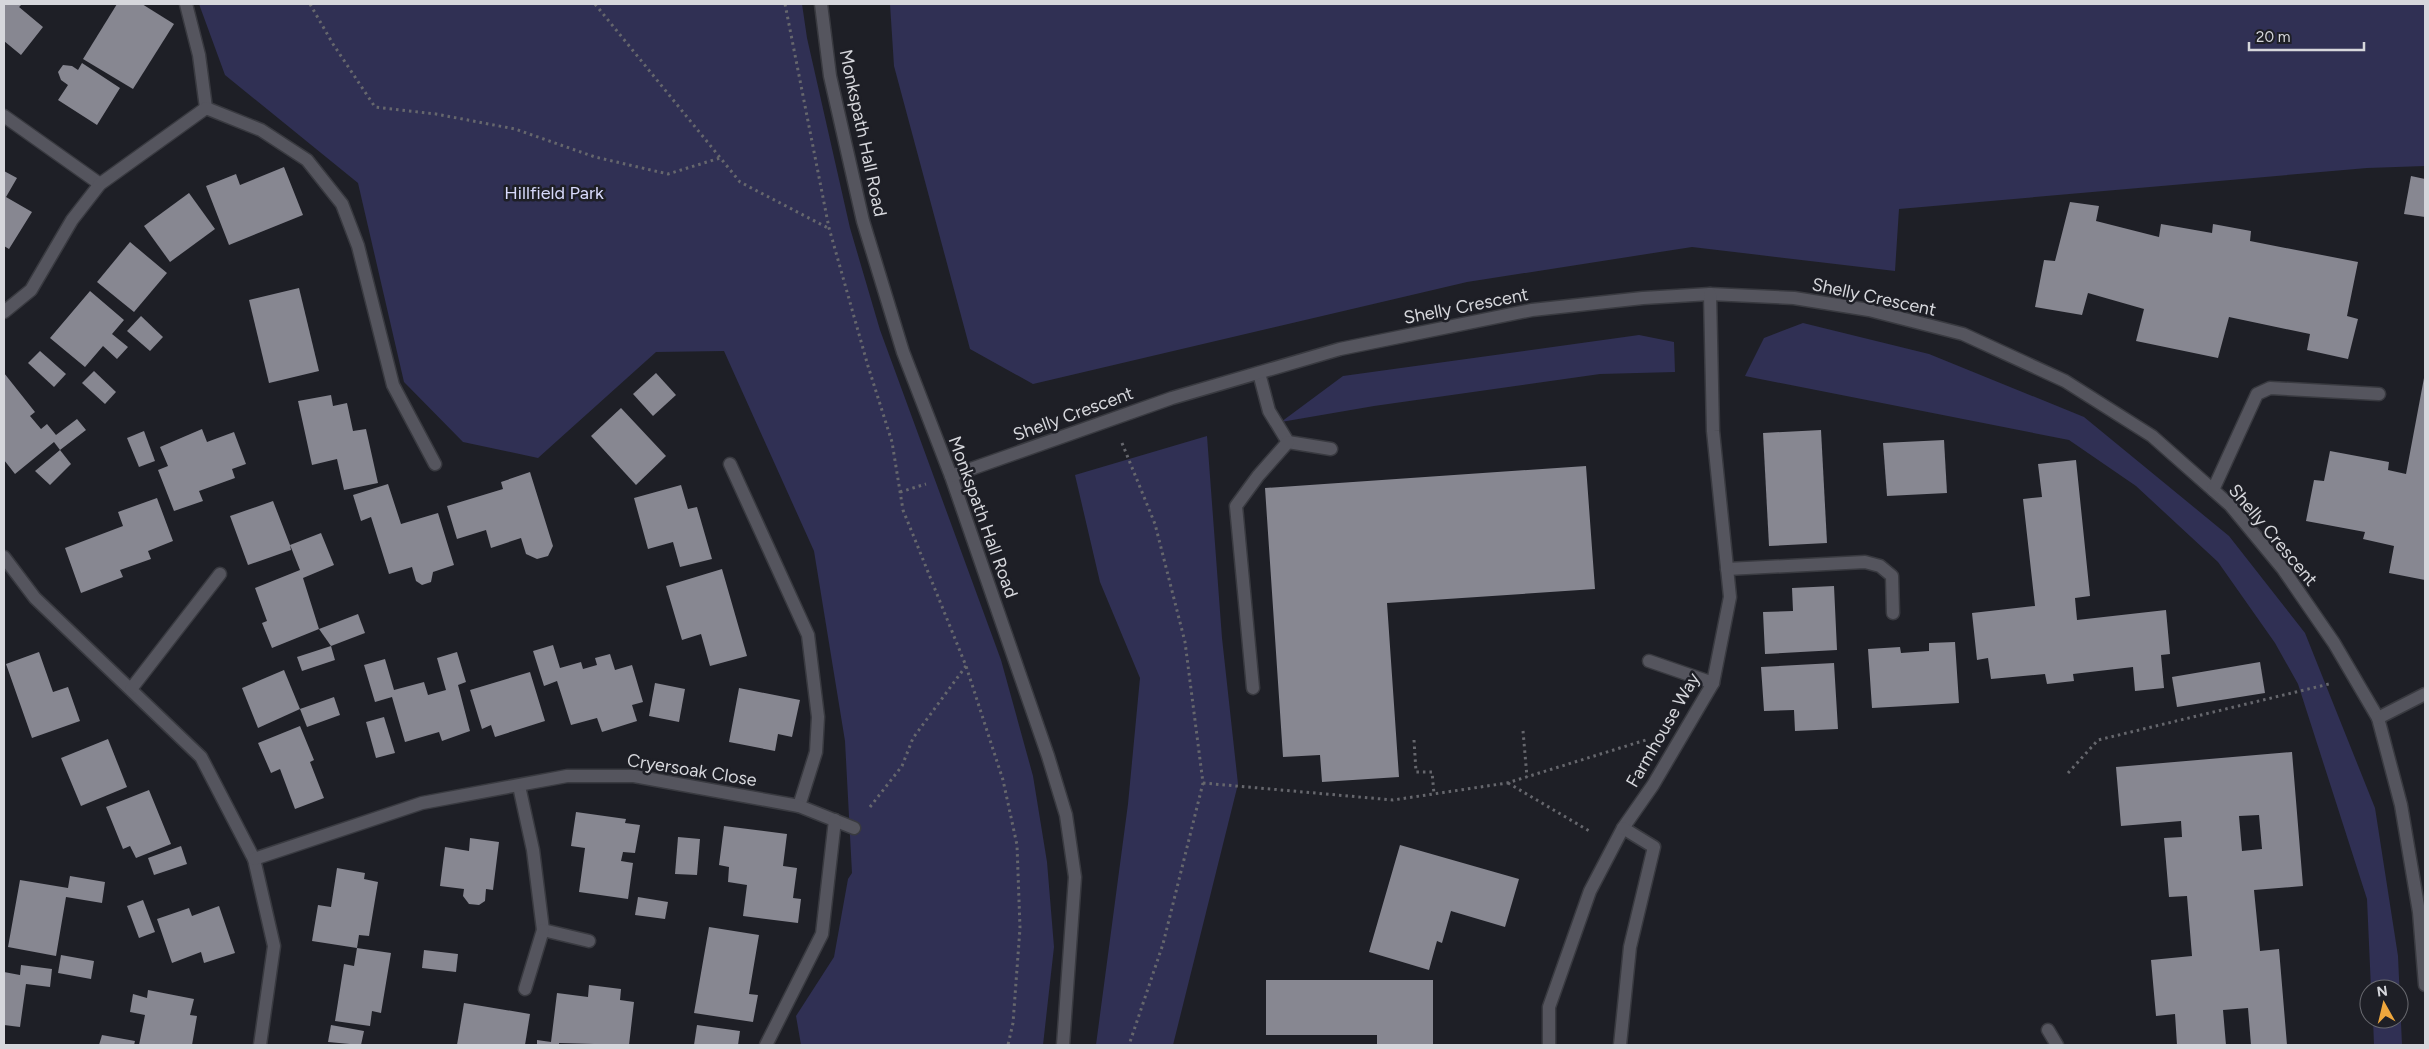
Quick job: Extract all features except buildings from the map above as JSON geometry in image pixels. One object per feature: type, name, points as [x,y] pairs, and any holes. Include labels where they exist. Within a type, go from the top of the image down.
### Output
[{"type":"street","points":[[186,4],[199,56],[206,108]]},
{"type":"street","name":"Monkspath Hall Road","points":[[821,4],[830,76],[863,221],[903,352],[951,476],[1045,747],[1066,815],[1076,877],[1063,1045]]},
{"type":"street","points":[[206,108],[262,130],[307,160],[342,204],[358,246],[393,385],[435,464]]},
{"type":"street","points":[[4,312],[31,290],[72,220],[100,184],[206,108]]},
{"type":"street","points":[[4,116],[100,184]]},
{"type":"street","name":"Shelly Crescent","points":[[951,476],[1112,417],[1340,349],[1532,310],[1643,298],[1710,294],[1794,298],[1870,310],[1963,334],[2065,381],[2152,436],[2230,505],[2283,569],[2355,678],[2378,718],[2401,804],[2419,912],[2425,985]]},
{"type":"street","name":"Farmhouse Way","points":[[1549,1045],[1549,1007],[1590,891],[1623,828],[1653,785],[1713,683],[1730,597],[1713,431],[1710,294]]},
{"type":"street","points":[[1258,373],[1269,411],[1288,442],[1331,449]]},
{"type":"street","points":[[2213,490],[2257,394],[2270,388],[2379,394]]},
{"type":"street","points":[[1253,688],[1236,506],[1258,476],[1288,442]]},
{"type":"street","points":[[730,464],[808,635],[818,717],[816,752],[799,806]]},
{"type":"street","points":[[4,557],[35,598],[201,757],[254,859],[274,946],[260,1045]]},
{"type":"street","points":[[1727,569],[1865,562],[1880,566],[1892,576],[1893,613]]},
{"type":"street","points":[[131,689],[220,574]]},
{"type":"street","points":[[1649,661],[1713,683]]},
{"type":"street","points":[[2378,718],[2425,694]]},
{"type":"street","name":"Cryersoak Close","points":[[254,859],[422,803],[567,776],[634,776],[799,806],[854,828]]},
{"type":"street","points":[[520,786],[533,850],[543,930],[524,989]]},
{"type":"street","points":[[766,1045],[822,934],[835,820]]},
{"type":"street","points":[[1620,1045],[1630,947],[1654,847],[1623,828]]},
{"type":"street","points":[[543,930],[589,941]]},
{"type":"street","points":[[2048,1030],[2057,1045]]},
{"type":"path","points":[[310,4],[375,107],[436,114],[515,129],[595,157],[668,174],[720,158]]},
{"type":"path","points":[[595,4],[740,182],[829,228]]},
{"type":"path","points":[[785,4],[829,228],[868,366],[892,442],[903,510],[966,666],[1003,780],[1017,845],[1020,928],[1013,1023],[1008,1045]]},
{"type":"path","points":[[1112,417],[1155,524],[1185,642],[1203,783],[1163,944],[1129,1045]]},
{"type":"path","points":[[854,828],[902,766],[913,738],[966,666]]},
{"type":"path","points":[[2068,773],[2098,740],[2355,678]]},
{"type":"path","points":[[1203,783],[1394,800],[1507,783],[1687,727]]},
{"type":"path","points":[[1523,731],[1527,777]]},
{"type":"path","points":[[1414,740],[1416,772],[1432,772],[1434,794]]},
{"type":"path","points":[[1507,783],[1614,845]]},
{"type":"green space","name":"Hillfield Park","points":[[199,4],[802,4],[807,38],[850,228],[880,330],[1001,660],[1033,776],[1047,862],[1054,947],[1043,1045],[801,1045],[796,1016],[834,957],[848,879],[852,873],[845,741],[814,551],[724,351],[656,352],[538,458],[463,442],[404,382],[358,183],[225,75]]},
{"type":"green space","points":[[890,4],[2425,4],[2425,166],[2367,168],[1899,209],[1895,271],[1692,247],[1467,282],[1033,384],[970,349],[894,66]]},
{"type":"green space","points":[[1803,323],[1929,354],[2084,417],[2229,536],[2305,633],[2375,808],[2398,956],[2399,979],[2371,979],[2367,899],[2298,684],[2275,643],[2218,562],[2136,486],[2069,440],[1745,376],[1764,338]]},
{"type":"green space","points":[[1639,335],[1674,342],[1675,372],[1600,374],[1374,406],[1281,422],[1343,376]]},
{"type":"green space","points":[[1207,436],[1222,638],[1238,784],[1173,1045],[1096,1045],[1128,804],[1140,678],[1100,582],[1075,475]]},
{"type":"green space","points":[[2373,1029],[2401,1029],[2402,1045],[2374,1045]]}]
